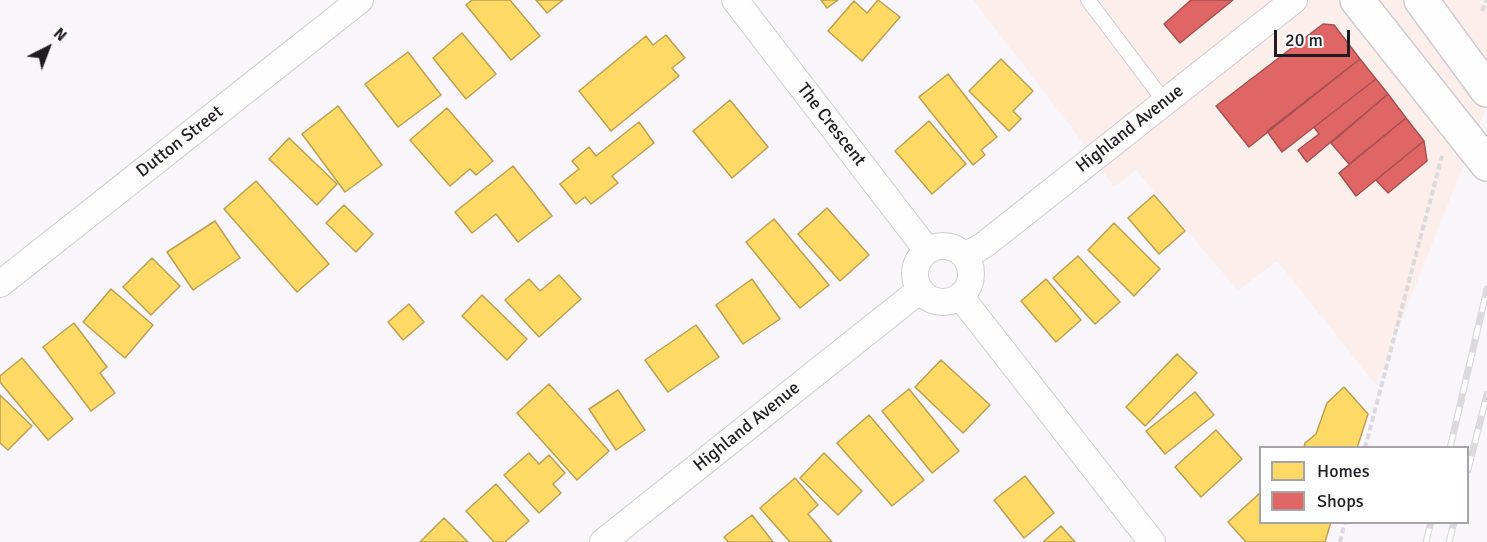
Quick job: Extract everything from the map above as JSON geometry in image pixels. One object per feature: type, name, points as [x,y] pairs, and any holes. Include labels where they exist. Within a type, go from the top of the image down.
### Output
[{"type":"highway","points":[[1357,0],[1487,164]]},
{"type":"highway","points":[[1421,0],[1487,90]]},
{"type":"street","name":"Dutton Street","points":[[0,284],[360,0]]},
{"type":"street","name":"The Crescent","points":[[735,0],[927,250]]},
{"type":"street","name":"Highland Avenue","points":[[965,256],[984,245],[1294,0]]},
{"type":"street","points":[[943,245],[951,246],[965,256],[970,264],[971,273],[966,290],[952,301],[943,302],[926,297],[920,290],[914,273],[916,264],[927,250],[943,245]]},
{"type":"street","name":"Highland Avenue","points":[[603,542],[920,290]]},
{"type":"street","points":[[960,296],[1152,542]]},
{"type":"lane","points":[[1088,0],[1165,102]]},
{"type":"path","points":[[1482,11],[1487,0]]},
{"type":"path","points":[[1365,446],[1444,150]]},
{"type":"path","points":[[1340,542],[1344,524]]},
{"type":"shaded area","points":[[973,0],[1487,0],[1487,106],[1376,385],[1277,261],[1238,291],[1136,170],[1114,187],[1069,124]]},
{"type":"building: Homes","points":[[472,0],[510,0],[540,36],[511,60],[466,5]]},
{"type":"building: Homes","points":[[536,0],[563,0],[547,13]]},
{"type":"building: Homes","points":[[821,0],[838,0],[827,8]]},
{"type":"building: Homes","points":[[878,0],[900,17],[862,61],[828,31],[854,1],[867,13]]},
{"type":"building: Homes","points":[[462,33],[496,74],[466,99],[433,58]]},
{"type":"building: Homes","points":[[666,35],[685,58],[672,68],[679,76],[611,131],[579,91],[646,36],[653,45]]},
{"type":"building: Homes","points":[[408,52],[441,95],[398,127],[365,84]]},
{"type":"building: Homes","points":[[1001,59],[1033,91],[1013,111],[1021,119],[1009,131],[969,91]]},
{"type":"building: Homes","points":[[948,74],[997,137],[981,150],[985,155],[973,165],[919,97]]},
{"type":"building: Homes","points":[[730,100],[768,147],[732,178],[693,131]]},
{"type":"building: Homes","points":[[338,106],[382,165],[345,192],[302,134]]},
{"type":"building: Homes","points":[[447,108],[493,161],[476,175],[470,169],[450,186],[410,140]]},
{"type":"building: Homes","points":[[929,121],[966,164],[932,194],[895,151]]},
{"type":"building: Homes","points":[[639,122],[654,143],[612,176],[618,183],[591,204],[585,197],[576,204],[560,184],[579,169],[572,161],[589,147],[596,156]]},
{"type":"building: Homes","points":[[289,138],[337,184],[317,205],[269,159]]},
{"type":"building: Homes","points":[[513,166],[552,216],[518,242],[496,214],[472,233],[455,212]]},
{"type":"building: Homes","points":[[256,181],[329,264],[297,292],[224,209]]},
{"type":"building: Homes","points":[[1154,195],[1185,231],[1159,254],[1128,218]]},
{"type":"building: Homes","points":[[344,205],[373,234],[356,252],[326,223]]},
{"type":"building: Homes","points":[[827,208],[869,255],[840,281],[798,234]]},
{"type":"building: Homes","points":[[774,219],[829,285],[800,308],[746,242]]},
{"type":"building: Homes","points":[[215,221],[240,258],[193,290],[167,252]]},
{"type":"building: Homes","points":[[1114,223],[1160,269],[1134,296],[1088,250]]},
{"type":"building: Homes","points":[[1078,256],[1120,302],[1095,324],[1053,278]]},
{"type":"building: Homes","points":[[152,258],[180,286],[151,315],[123,287]]},
{"type":"building: Homes","points":[[559,275],[581,299],[539,337],[505,300],[529,279],[540,291]]},
{"type":"building: Homes","points":[[752,279],[780,319],[743,344],[716,305]]},
{"type":"building: Homes","points":[[1046,279],[1081,320],[1056,342],[1021,301]]},
{"type":"building: Homes","points":[[111,289],[153,325],[125,358],[83,322]]},
{"type":"building: Homes","points":[[482,295],[527,339],[507,360],[462,316]]},
{"type":"building: Homes","points":[[409,304],[424,322],[403,340],[388,322]]},
{"type":"building: Homes","points":[[74,323],[107,367],[100,373],[115,393],[91,411],[43,347]]},
{"type":"building: Homes","points":[[696,325],[719,357],[668,392],[645,360]]},
{"type":"building: Homes","points":[[1177,354],[1197,373],[1145,426],[1126,407]]},
{"type":"building: Homes","points":[[22,358],[73,419],[48,440],[0,382],[0,376]]},
{"type":"building: Homes","points":[[941,360],[990,405],[963,433],[915,387]]},
{"type":"building: Homes","points":[[549,384],[609,451],[577,480],[517,413]]},
{"type":"building: Homes","points":[[1344,387],[1368,414],[1358,446],[1304,446],[1316,434],[1327,403]]},
{"type":"building: Homes","points":[[909,389],[959,451],[932,473],[882,411]]},
{"type":"building: Homes","points":[[618,390],[645,430],[616,450],[589,409]]},
{"type":"building: Homes","points":[[1195,392],[1214,415],[1165,454],[1146,431]]},
{"type":"building: Homes","points":[[0,395],[32,426],[8,450],[0,443]]},
{"type":"building: Homes","points":[[869,415],[924,480],[892,506],[837,443]]},
{"type":"building: Homes","points":[[1216,430],[1242,459],[1201,497],[1175,467]]},
{"type":"building: Homes","points":[[529,453],[539,464],[549,455],[565,473],[553,484],[561,493],[539,513],[504,475]]},
{"type":"building: Homes","points":[[824,453],[862,491],[838,515],[800,478]]},
{"type":"building: Homes","points":[[1025,476],[1054,513],[1024,538],[994,500]]},
{"type":"building: Homes","points":[[795,478],[818,505],[808,514],[832,542],[790,542],[760,508]]},
{"type":"building: Homes","points":[[496,484],[529,521],[505,542],[494,542],[466,511]]},
{"type":"building: Homes","points":[[1259,494],[1259,524],[1330,524],[1325,542],[1246,542],[1228,522]]},
{"type":"building: Homes","points":[[752,515],[773,542],[728,542],[724,537]]},
{"type":"building: Homes","points":[[444,518],[468,542],[420,542]]},
{"type":"building: Homes","points":[[1061,526],[1075,542],[1043,542]]},
{"type":"building: Shops","points":[[1191,0],[1233,0],[1180,43],[1164,24]]},
{"type":"building: Shops","points":[[1323,24],[1334,25],[1360,59],[1249,147],[1216,106]]},
{"type":"building: Shops","points":[[1360,59],[1376,79],[1282,152],[1267,131]]},
{"type":"building: Shops","points":[[1376,79],[1388,94],[1307,162],[1298,150],[1319,134],[1314,127]]},
{"type":"building: Shops","points":[[1388,94],[1406,118],[1349,164],[1331,143]]},
{"type":"building: Shops","points":[[1406,118],[1424,141],[1356,196],[1339,173]]},
{"type":"building: Shops","points":[[1424,141],[1427,161],[1388,193],[1376,180]]},
{"type":"railway","points":[[1450,446],[1487,289]]},
{"type":"railway","points":[[1469,466],[1487,394]]},
{"type":"railway","points":[[1426,542],[1430,524]]},
{"type":"railway","points":[[1449,542],[1454,524]]}]
